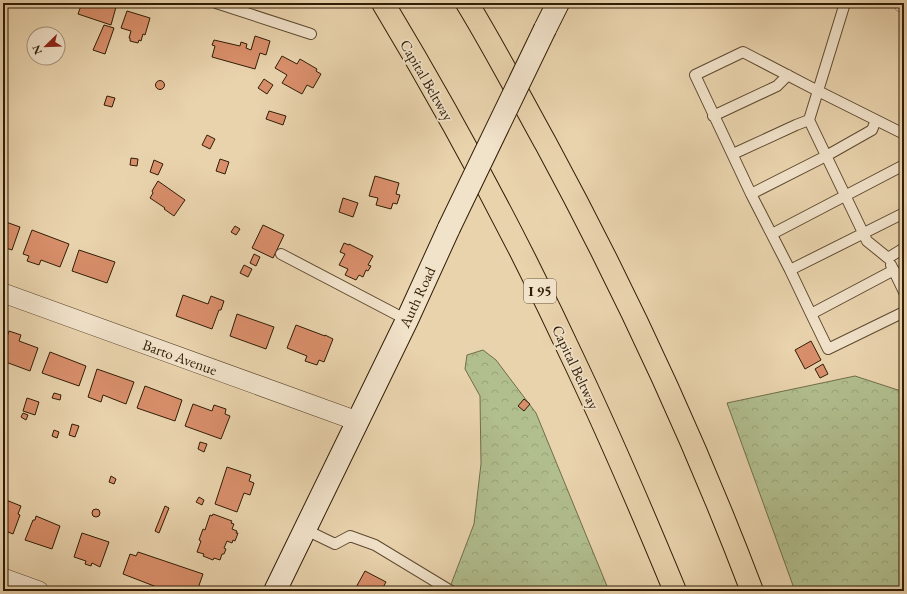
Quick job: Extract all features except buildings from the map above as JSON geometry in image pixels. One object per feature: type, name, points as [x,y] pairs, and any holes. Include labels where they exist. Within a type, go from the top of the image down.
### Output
[{"type":"highway","name":"Capital Beltway","points":[[383,3],[409,46],[471,157],[520,252],[577,367],[632,489],[675,591]]},
{"type":"highway","points":[[467,3],[530,115],[596,238],[701,465],[752,591]]},
{"type":"main road","name":"Auth Road","points":[[275,591],[407,320],[449,228],[558,3]]},
{"type":"street","name":"Barto Avenue","points":[[3,293],[357,421]]},
{"type":"street","points":[[3,578],[39,591]]},
{"type":"lane","points":[[216,3],[310,34]]},
{"type":"lane","points":[[845,3],[810,120],[863,234],[867,241],[888,258],[904,292]]},
{"type":"lane","points":[[904,134],[743,52],[695,75],[713,116],[828,349],[904,312]]},
{"type":"lane","points":[[713,116],[776,86],[788,75]]},
{"type":"lane","points":[[733,154],[796,124],[810,120]]},
{"type":"lane","points":[[751,194],[826,156],[872,130],[876,120]]},
{"type":"lane","points":[[772,234],[904,166]]},
{"type":"lane","points":[[790,270],[904,214]]},
{"type":"lane","points":[[888,258],[904,248]]},
{"type":"lane","points":[[281,254],[407,320]]},
{"type":"lane","points":[[811,314],[894,270]]},
{"type":"lane","points":[[304,529],[335,544],[350,536],[375,545],[451,591]]},
{"type":"green space","points":[[483,350],[496,360],[536,413],[609,591],[447,591],[450,587],[474,524],[481,464],[480,396],[465,369],[467,355]]},
{"type":"green space","points":[[855,376],[904,392],[904,591],[795,591],[727,403]]}]
